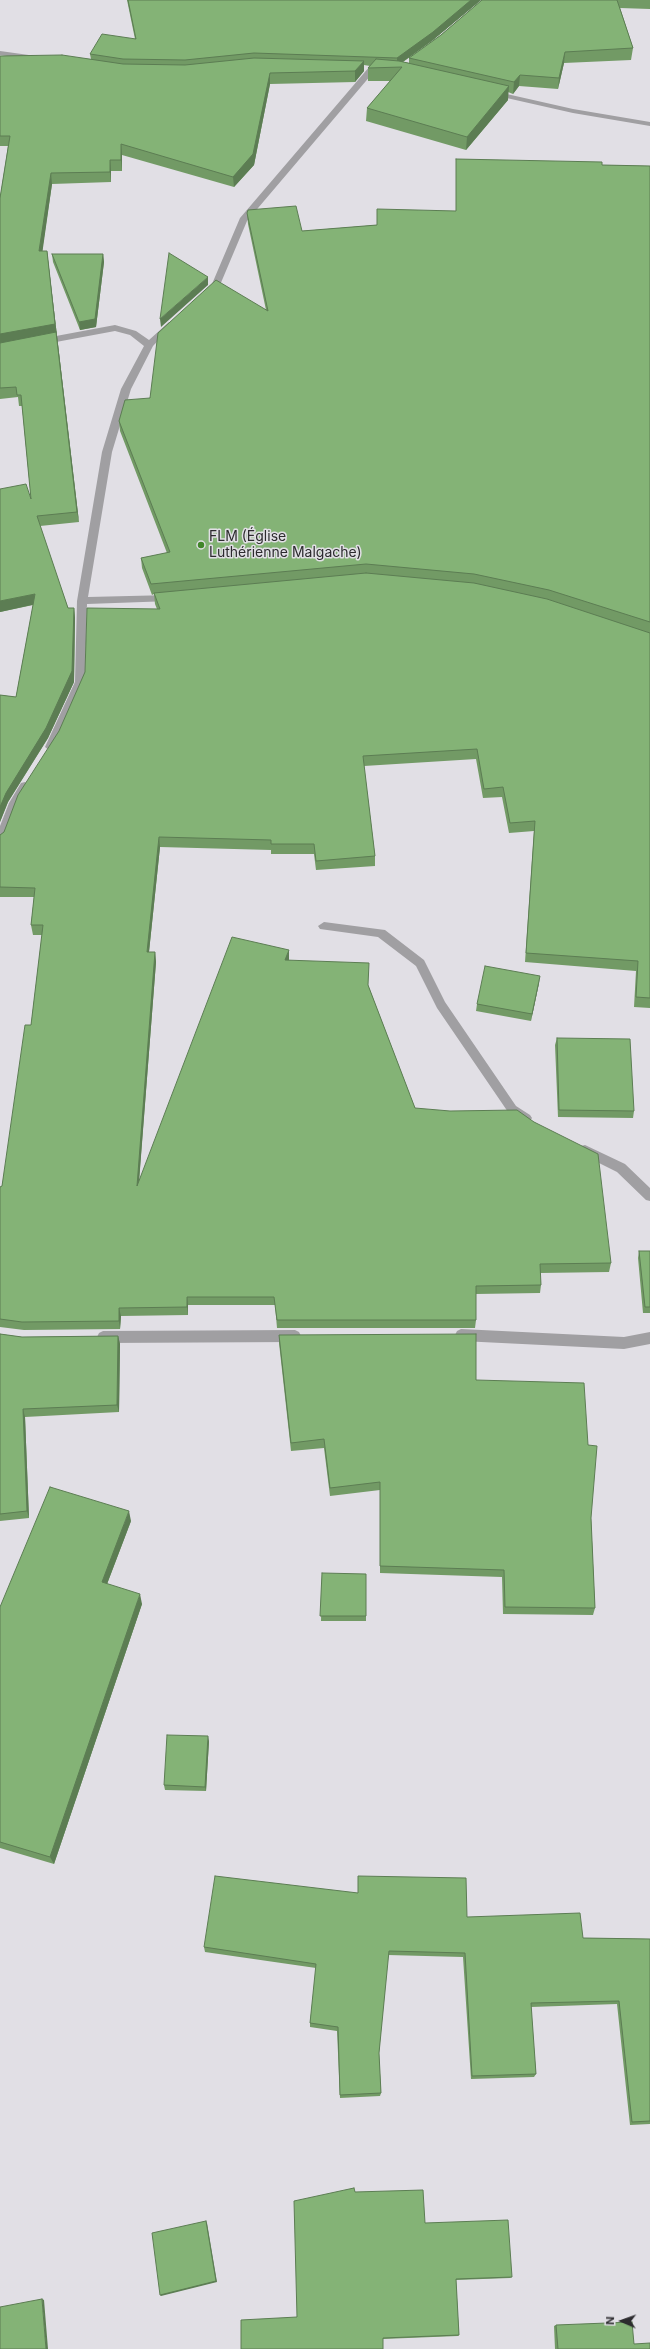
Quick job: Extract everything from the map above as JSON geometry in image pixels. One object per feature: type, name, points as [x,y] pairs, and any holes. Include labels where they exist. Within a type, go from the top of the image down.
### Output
[{"type":"street","points":[[0,53],[47,60]]},
{"type":"street","points":[[198,300],[216,285],[243,220],[376,68],[359,67]]},
{"type":"street","points":[[482,90],[572,111],[650,124]]},
{"type":"street","points":[[46,752],[54,740],[80,682],[82,601],[107,452],[126,389],[149,345],[175,320]]},
{"type":"street","points":[[31,343],[115,328],[133,333],[149,345]]},
{"type":"street","points":[[82,601],[179,597]]},
{"type":"street","points":[[0,841],[14,803],[30,778]]},
{"type":"street","points":[[324,926],[381,933],[420,963],[441,1005],[512,1109],[537,1126]]},
{"type":"street","points":[[572,1144],[621,1168],[650,1196]]},
{"type":"street","points":[[451,1335],[624,1342],[650,1338]]},
{"type":"street","points":[[87,1337],[308,1336]]},
{"type":"building","points":[[128,0],[471,0],[433,32],[397,58],[254,53],[185,60],[123,59],[90,54],[102,34],[136,39]]},
{"type":"building","points":[[482,0],[617,0],[633,48],[565,52],[559,78],[520,75],[514,82],[409,58],[441,35]]},
{"type":"building","points":[[62,55],[123,64],[185,65],[254,58],[364,61],[355,71],[270,73],[253,154],[233,177],[121,144],[121,160],[110,160],[110,172],[51,173],[39,251],[47,251],[55,324],[0,334],[0,198],[10,136],[0,136],[0,56]]},
{"type":"building","points":[[376,59],[399,61],[509,86],[467,137],[367,108],[402,67],[368,68]]},
{"type":"building","points":[[456,159],[602,162],[602,165],[650,166],[650,622],[549,590],[474,574],[366,564],[151,584],[141,558],[170,552],[119,421],[125,400],[150,398],[158,333],[216,280],[268,311],[247,213],[248,210],[296,206],[302,231],[377,225],[377,209],[456,211]]},
{"type":"building","points":[[169,253],[208,277],[160,319]]},
{"type":"building","points":[[52,254],[103,254],[95,319],[79,322]]},
{"type":"building","points":[[56,332],[77,512],[37,516],[68,608],[74,608],[72,671],[46,728],[6,793],[0,807],[0,695],[16,697],[35,594],[0,601],[0,489],[26,484],[31,499],[21,395],[17,395],[16,387],[0,388],[0,343]]},
{"type":"building","points":[[366,573],[474,583],[547,599],[650,633],[650,998],[636,997],[638,961],[526,953],[535,821],[510,823],[503,787],[484,789],[477,749],[363,756],[375,856],[316,861],[314,844],[271,844],[271,840],[159,837],[147,952],[155,952],[137,1186],[232,937],[289,950],[285,960],[369,963],[368,985],[415,1108],[450,1111],[517,1110],[534,1122],[598,1154],[611,1263],[540,1264],[541,1285],[476,1286],[476,1320],[277,1320],[274,1297],[187,1297],[187,1307],[119,1308],[119,1321],[22,1322],[0,1319],[0,1187],[2,1186],[25,1025],[31,1025],[43,925],[31,925],[35,888],[0,887],[0,835],[4,832],[18,795],[59,731],[85,672],[87,608],[160,609],[154,593]]},
{"type":"building","points":[[485,966],[540,976],[532,1014],[477,1004]]},
{"type":"building","points":[[557,1038],[630,1039],[634,1111],[559,1110]]},
{"type":"building","points":[[639,1251],[650,1251],[650,1307],[645,1307]]},
{"type":"building","points":[[0,1334],[22,1337],[118,1336],[117,1405],[23,1409],[27,1511],[0,1514]]},
{"type":"building","points":[[476,1334],[476,1380],[584,1383],[588,1445],[597,1446],[591,1518],[595,1608],[505,1607],[504,1570],[380,1566],[380,1482],[330,1488],[324,1439],[291,1443],[279,1335]]},
{"type":"building","points":[[50,1487],[129,1511],[102,1582],[140,1594],[50,1857],[0,1842],[0,1607]]},
{"type":"building","points":[[322,1573],[366,1574],[366,1616],[320,1616]]},
{"type":"building","points":[[167,1735],[208,1736],[205,1787],[164,1785]]},
{"type":"building","points":[[215,1876],[358,1893],[358,1876],[466,1878],[467,1917],[580,1913],[583,1938],[650,1939],[650,2121],[632,2122],[619,2001],[531,2003],[536,2074],[472,2076],[465,1953],[389,1951],[379,2053],[381,2093],[340,2095],[338,2027],[310,2023],[316,1964],[204,1947]]},
{"type":"building","points":[[354,2188],[355,2192],[423,2190],[425,2223],[508,2220],[512,2277],[456,2279],[459,2335],[383,2338],[383,2349],[241,2349],[241,2320],[297,2317],[294,2201]]},
{"type":"building","points":[[206,2221],[216,2281],[160,2295],[152,2233]]},
{"type":"building","points":[[42,2299],[46,2349],[0,2349],[0,2307]]},
{"type":"building","points":[[632,2322],[634,2344],[650,2343],[650,2349],[558,2349],[556,2325]]},
{"type":"place","name":"FLM (Église Luthérienne Malgache)","points":[[201,545]]}]
